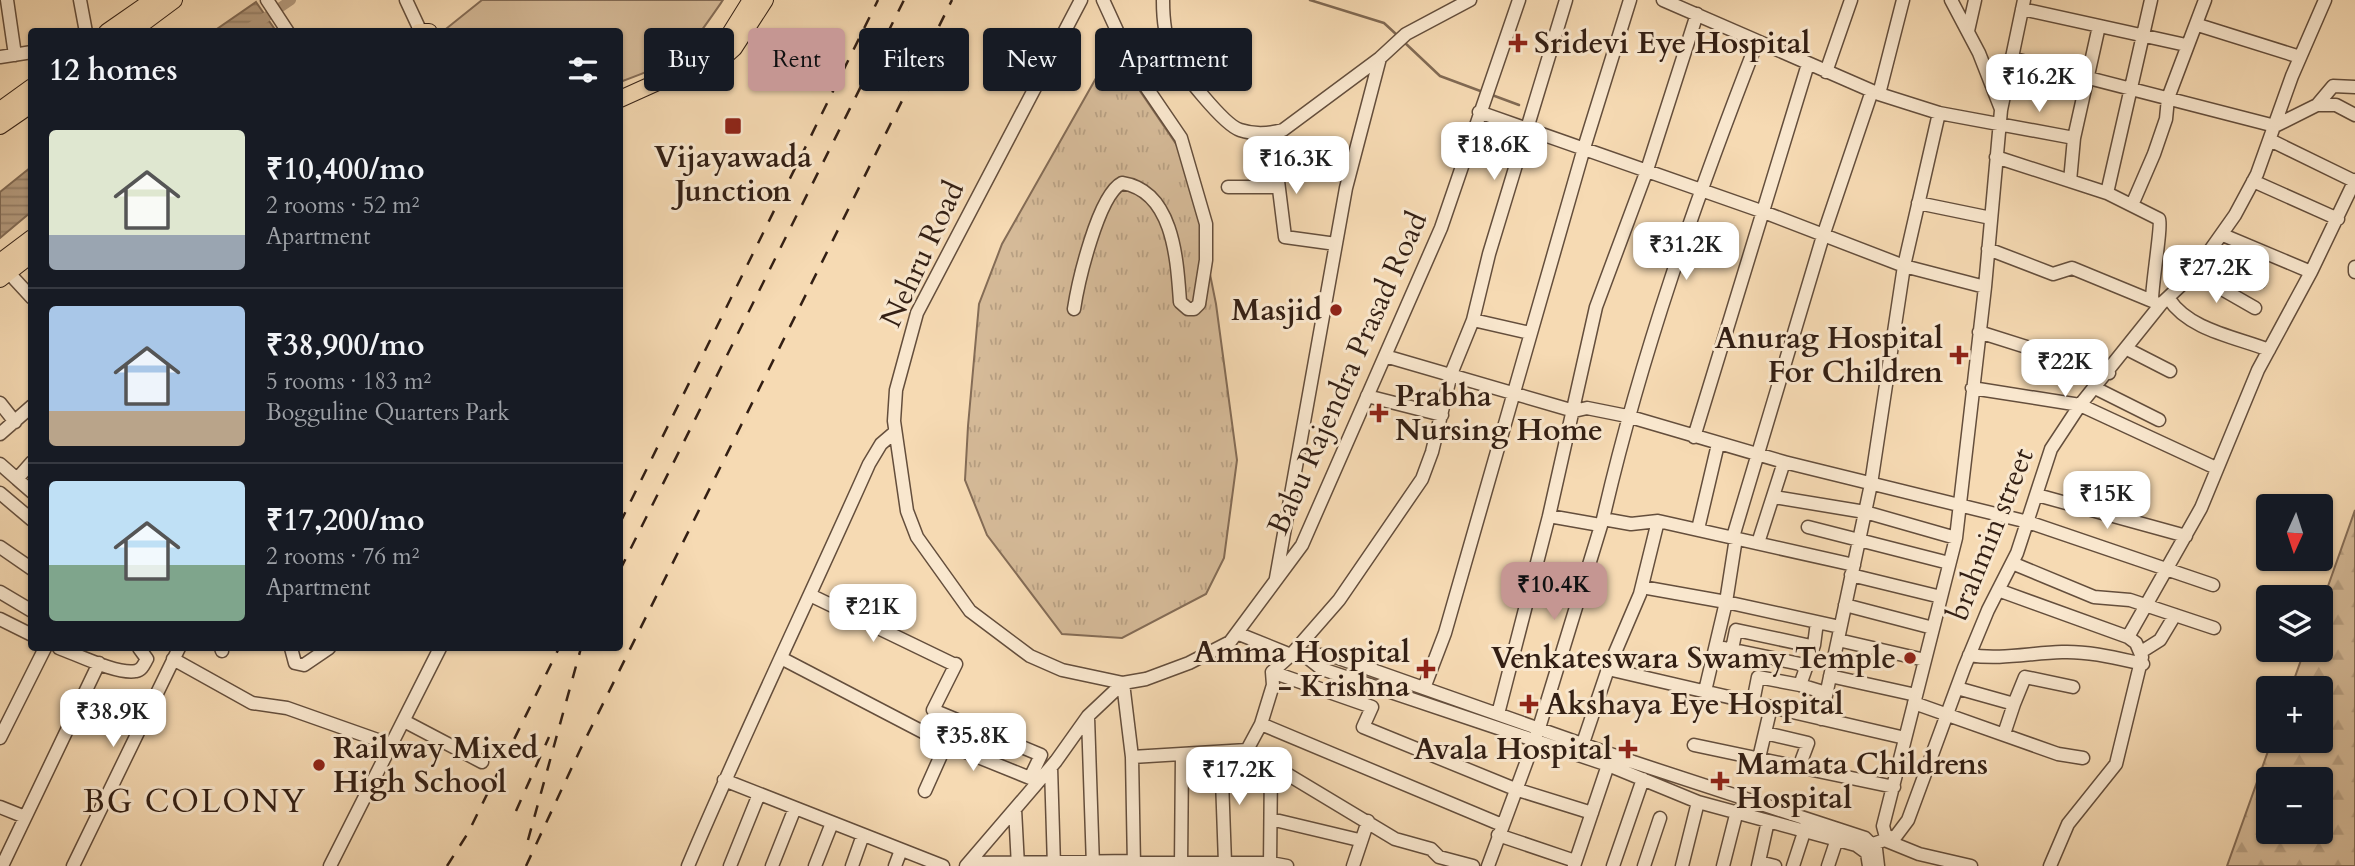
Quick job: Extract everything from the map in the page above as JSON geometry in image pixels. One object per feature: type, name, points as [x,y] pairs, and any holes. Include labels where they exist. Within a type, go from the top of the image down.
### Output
[{"type":"main road","points":[[113,28],[153,0]]},
{"type":"main road","points":[[136,28],[174,0]]},
{"type":"main road","points":[[733,28],[751,0]]},
{"type":"main road","points":[[734,46],[765,0]]},
{"type":"main road","points":[[623,98],[644,89]]},
{"type":"main road","points":[[0,110],[28,90]]},
{"type":"main road","points":[[0,126],[28,107]]},
{"type":"main road","points":[[3,271],[28,243]]},
{"type":"main road","points":[[3,271],[28,256]]},
{"type":"street","points":[[7,0],[15,55]]},
{"type":"street","points":[[80,0],[85,28]]},
{"type":"street","points":[[267,0],[285,28]]},
{"type":"street","points":[[407,0],[421,28]]},
{"type":"street","name":"Nehru Road","points":[[1081,0],[918,313],[896,390],[895,432],[908,511],[917,537],[970,611],[1030,656],[1062,670],[1123,683],[1146,679],[1220,649],[1238,634]]},
{"type":"street","points":[[1074,309],[1083,261],[1110,194],[1122,183],[1132,185],[1150,197],[1166,222],[1177,259],[1180,302],[1188,309],[1194,309],[1199,304],[1206,260],[1206,224],[1181,138],[1136,72],[1103,0]]},
{"type":"street","points":[[1163,0],[1172,55],[1200,90],[1238,130],[1272,133],[1283,130],[1406,34],[1470,0]]},
{"type":"street","name":"Babu Rajendra Prasad Road","points":[[1238,634],[1302,545],[1441,228],[1519,0]]},
{"type":"street","points":[[1272,672],[1297,655],[1363,569],[1422,479],[1442,415],[1451,374],[1473,320],[1489,254],[1566,0]]},
{"type":"street","points":[[1424,688],[1446,633],[1530,333],[1630,0]]},
{"type":"street","points":[[1663,0],[1875,93],[1938,113],[2074,138]]},
{"type":"street","points":[[1826,72],[1851,0]]},
{"type":"street","points":[[1705,691],[1727,602],[1735,537],[1758,454],[1824,236],[1875,93],[1903,0]]},
{"type":"street","points":[[1951,0],[1968,31],[2001,110]]},
{"type":"street","points":[[1968,31],[1975,0]]},
{"type":"street","points":[[2107,193],[2151,0]]},
{"type":"street","points":[[2132,205],[2166,119],[2168,98],[2186,46],[2198,25],[2205,0]]},
{"type":"street","name":"brahmin street","points":[[1887,841],[1896,836],[1908,820],[1969,655],[2028,523],[2042,470],[2052,449],[2080,405],[2109,373],[2160,301],[2194,273],[2222,235],[2253,181],[2300,57],[2325,0]]},
{"type":"street","points":[[1887,841],[1883,826],[1956,538],[1986,287],[2001,110],[2023,5],[2186,46]]},
{"type":"street","points":[[1498,714],[1549,516],[1596,307],[1647,170],[1697,14]]},
{"type":"street","points":[[2198,25],[2300,57]]},
{"type":"street","points":[[2070,181],[2074,138],[2099,26]]},
{"type":"street","points":[[1488,866],[1536,734],[1602,522],[1627,416],[1700,189],[1758,42]]},
{"type":"street","points":[[0,57],[28,53]]},
{"type":"street","points":[[1275,585],[1346,188],[1385,53]]},
{"type":"street","points":[[2011,58],[2275,126],[2317,105],[2333,86],[2355,87]]},
{"type":"street","points":[[1694,437],[1808,64]]},
{"type":"street","points":[[2317,105],[2336,105],[2355,115]]},
{"type":"street","points":[[1479,112],[1761,211],[1904,266],[1986,287]]},
{"type":"street","points":[[1821,719],[1871,484],[1904,266],[1938,113]]},
{"type":"street","points":[[1272,133],[1284,237],[1336,244]]},
{"type":"street","points":[[2128,637],[2186,536],[2269,350],[2355,181],[2270,140]]},
{"type":"street","points":[[1997,157],[2107,193],[2161,221],[2152,272],[2160,301]]},
{"type":"street","points":[[2253,181],[2337,219]]},
{"type":"street","points":[[1228,187],[1278,187]]},
{"type":"street","points":[[1919,203],[1991,218]]},
{"type":"street","points":[[2222,235],[2311,272]]},
{"type":"street","points":[[1988,249],[2053,274],[2072,268],[2160,301],[2175,308],[2194,323],[2269,350]]},
{"type":"street","points":[[2208,256],[2260,282]]},
{"type":"street","points":[[3,271],[28,294]]},
{"type":"street","points":[[2194,273],[2255,308]]},
{"type":"street","points":[[1473,320],[1530,333]]},
{"type":"street","points":[[1979,332],[2109,373]]},
{"type":"street","points":[[2127,349],[2170,371]]},
{"type":"street","points":[[1385,356],[1574,411],[1587,408],[1627,416],[1784,462],[2028,523],[2213,585]]},
{"type":"street","points":[[1972,388],[2080,405],[2216,468]]},
{"type":"street","points":[[2095,388],[2159,421]]},
{"type":"street","points":[[1367,396],[1442,415]]},
{"type":"street","points":[[0,403],[15,422]]},
{"type":"street","points":[[0,434],[28,410]]},
{"type":"street","points":[[688,866],[724,780],[869,464],[881,444],[895,432]]},
{"type":"street","points":[[1698,529],[1718,443]]},
{"type":"street","points":[[1758,543],[1784,462]]},
{"type":"street","points":[[0,464],[28,489]]},
{"type":"street","points":[[17,480],[28,467]]},
{"type":"street","points":[[0,493],[28,517]]},
{"type":"street","points":[[2037,495],[2186,536]]},
{"type":"street","points":[[1774,496],[1865,512],[1956,538]]},
{"type":"street","points":[[1549,516],[1631,524],[1658,521],[1698,529],[1758,543],[1941,597]]},
{"type":"street","points":[[1583,743],[1608,668],[1642,587],[1658,521]]},
{"type":"street","points":[[1808,527],[1950,563]]},
{"type":"street","points":[[0,547],[28,566]]},
{"type":"street","points":[[2012,563],[2105,601],[2123,599],[2214,628]]},
{"type":"street","points":[[1642,587],[1817,622],[1839,633],[1925,660]]},
{"type":"street","points":[[1998,590],[2128,637],[2142,658]]},
{"type":"street","points":[[0,592],[28,609]]},
{"type":"street","points":[[781,658],[946,744],[1030,778],[1041,755],[933,710],[955,665],[810,595]]},
{"type":"street","points":[[1845,605],[1933,628]]},
{"type":"street","points":[[2050,866],[2068,824],[2116,764],[2142,658],[2160,640],[2175,615]]},
{"type":"street","points":[[0,619],[28,633]]},
{"type":"street","points":[[1800,685],[1811,646],[1814,645],[1817,622]]},
{"type":"street","points":[[1732,649],[1736,630],[1811,646]]},
{"type":"street","points":[[1238,634],[1297,655],[1322,668],[1536,734],[1583,743],[1806,824],[1863,849],[1869,866]]},
{"type":"street","points":[[1716,646],[1805,665]]},
{"type":"street","points":[[0,738],[44,651]]},
{"type":"street","points":[[67,651],[99,663],[139,670],[147,656],[142,651]]},
{"type":"street","points":[[292,651],[293,659],[299,665],[309,663],[325,651]]},
{"type":"street","points":[[330,866],[389,744],[404,721],[439,651]]},
{"type":"street","points":[[1969,655],[1995,658],[2066,652],[2142,658]]},
{"type":"street","points":[[73,866],[176,653],[252,703],[287,708],[389,744]]},
{"type":"street","points":[[1297,655],[1330,655],[1498,714],[1536,734],[1698,802],[1768,821],[1806,824],[1865,838],[1873,844],[1878,866]]},
{"type":"street","points":[[2,866],[99,663]]},
{"type":"street","points":[[1608,668],[1905,738]]},
{"type":"street","points":[[1247,750],[1261,724],[1273,685],[1272,672]]},
{"type":"street","points":[[1272,672],[1372,707],[1363,727],[1516,789],[1592,813]]},
{"type":"street","points":[[1830,676],[1915,699],[2058,754],[2083,758]]},
{"type":"street","points":[[1752,702],[1758,677],[1826,693]]},
{"type":"street","points":[[2004,734],[2025,677],[2073,687]]},
{"type":"street","points":[[973,864],[1088,716],[1123,683]]},
{"type":"street","points":[[1123,683],[1132,757],[1134,863]]},
{"type":"street","points":[[1957,688],[2014,704]]},
{"type":"street","points":[[1759,758],[1771,707]]},
{"type":"street","points":[[1088,716],[1093,864]]},
{"type":"street","points":[[404,721],[482,762]]},
{"type":"street","points":[[1261,724],[1575,863],[1608,765]]},
{"type":"street","points":[[1765,733],[1808,743],[1798,767]]},
{"type":"street","points":[[925,791],[946,744]]},
{"type":"street","points":[[1694,745],[1894,787]]},
{"type":"street","points":[[1132,757],[1247,750],[1395,839],[1431,849],[1439,858],[1473,866]]},
{"type":"street","points":[[1221,752],[1224,863]]},
{"type":"street","points":[[1181,865],[1182,756]]},
{"type":"street","points":[[1270,864],[1271,764]]},
{"type":"street","points":[[1051,767],[1054,865]]},
{"type":"street","points":[[1613,866],[1643,779]]},
{"type":"street","points":[[724,780],[943,866]]},
{"type":"street","points":[[730,866],[759,794]]},
{"type":"street","points":[[1682,866],[1698,802]]},
{"type":"street","points":[[0,807],[25,817]]},
{"type":"street","points":[[772,866],[795,808]]},
{"type":"street","points":[[1015,809],[1018,865]]},
{"type":"street","points":[[1723,866],[1737,811]]},
{"type":"street","points":[[1644,866],[1660,818]]},
{"type":"street","points":[[1271,819],[1359,840]]},
{"type":"street","points":[[1353,866],[1359,840],[1368,821]]},
{"type":"street","points":[[1768,821],[1758,864],[1774,866]]},
{"type":"street","points":[[815,866],[832,823]]},
{"type":"street","points":[[1793,866],[1806,824]]},
{"type":"street","points":[[852,866],[863,835]]},
{"type":"street","points":[[1828,866],[1837,839]]},
{"type":"street","points":[[1873,844],[1887,841],[1919,854],[1971,866]]},
{"type":"street","points":[[895,866],[901,850]]},
{"type":"street","points":[[973,864],[1224,863],[1287,866]]},
{"type":"green space","points":[[482,0],[723,0],[703,28],[644,28],[644,72],[623,81],[623,28],[447,28]]},
{"type":"green space","points":[[1095,80],[1095,91],[1140,91],[1187,160],[1216,304],[1237,460],[1224,558],[1206,594],[1122,638],[1062,634],[987,535],[965,480],[979,304],[1002,244]]},
{"type":"green space","points":[[2355,510],[2355,866],[2227,866],[2256,785],[2256,844],[2333,844],[2333,767],[2262,767],[2267,753],[2333,753],[2333,676],[2295,676],[2300,662],[2333,662],[2333,585],[2328,585]]},
{"type":"shaded area","points":[[256,2],[274,28],[218,28]]},
{"type":"shaded area","points":[[28,169],[28,215],[0,238],[0,192]]},
{"type":"waterway","points":[[250,28],[291,0]]},
{"type":"waterway","points":[[1310,0],[1384,23],[1397,35]]},
{"type":"waterway","points":[[1404,42],[1440,76],[1483,92]]},
{"type":"waterway","points":[[1492,95],[1519,105]]},
{"type":"railway","points":[[623,517],[878,0]]},
{"type":"railway","points":[[623,564],[904,0]]},
{"type":"railway","points":[[526,866],[580,750],[952,0]]},
{"type":"railway","points":[[447,866],[468,833],[558,651]]},
{"type":"railway","points":[[528,840],[580,651]]},
{"type":"railway","points":[[516,811],[549,737]]},
{"type":"place","name":"Sridevi Eye Hospital","points":[[1518,43]]},
{"type":"place","name":"Vijayawada Junction","points":[[733,126]]},
{"type":"place","name":"Masjid","points":[[1336,310]]},
{"type":"place","name":"Anurag Hospital For Children","points":[[1959,355]]},
{"type":"place","name":"Prabha Nursing Home","points":[[1379,413]]},
{"type":"place","name":"Venkateswara Swamy Temple","points":[[1910,658]]},
{"type":"place","name":"Amma Hospital - Krishna","points":[[1426,669]]},
{"type":"place","name":"Akshaya Eye Hospital","points":[[1529,704]]},
{"type":"place","name":"Avala Hospital","points":[[1628,749]]},
{"type":"place","name":"Railway Mixed High School","points":[[319,765]]},
{"type":"place","name":"Mamata Childrens Hospital","points":[[1720,781]]},
{"type":"district","name":"BG COLONY","points":[[195,801]]}]
